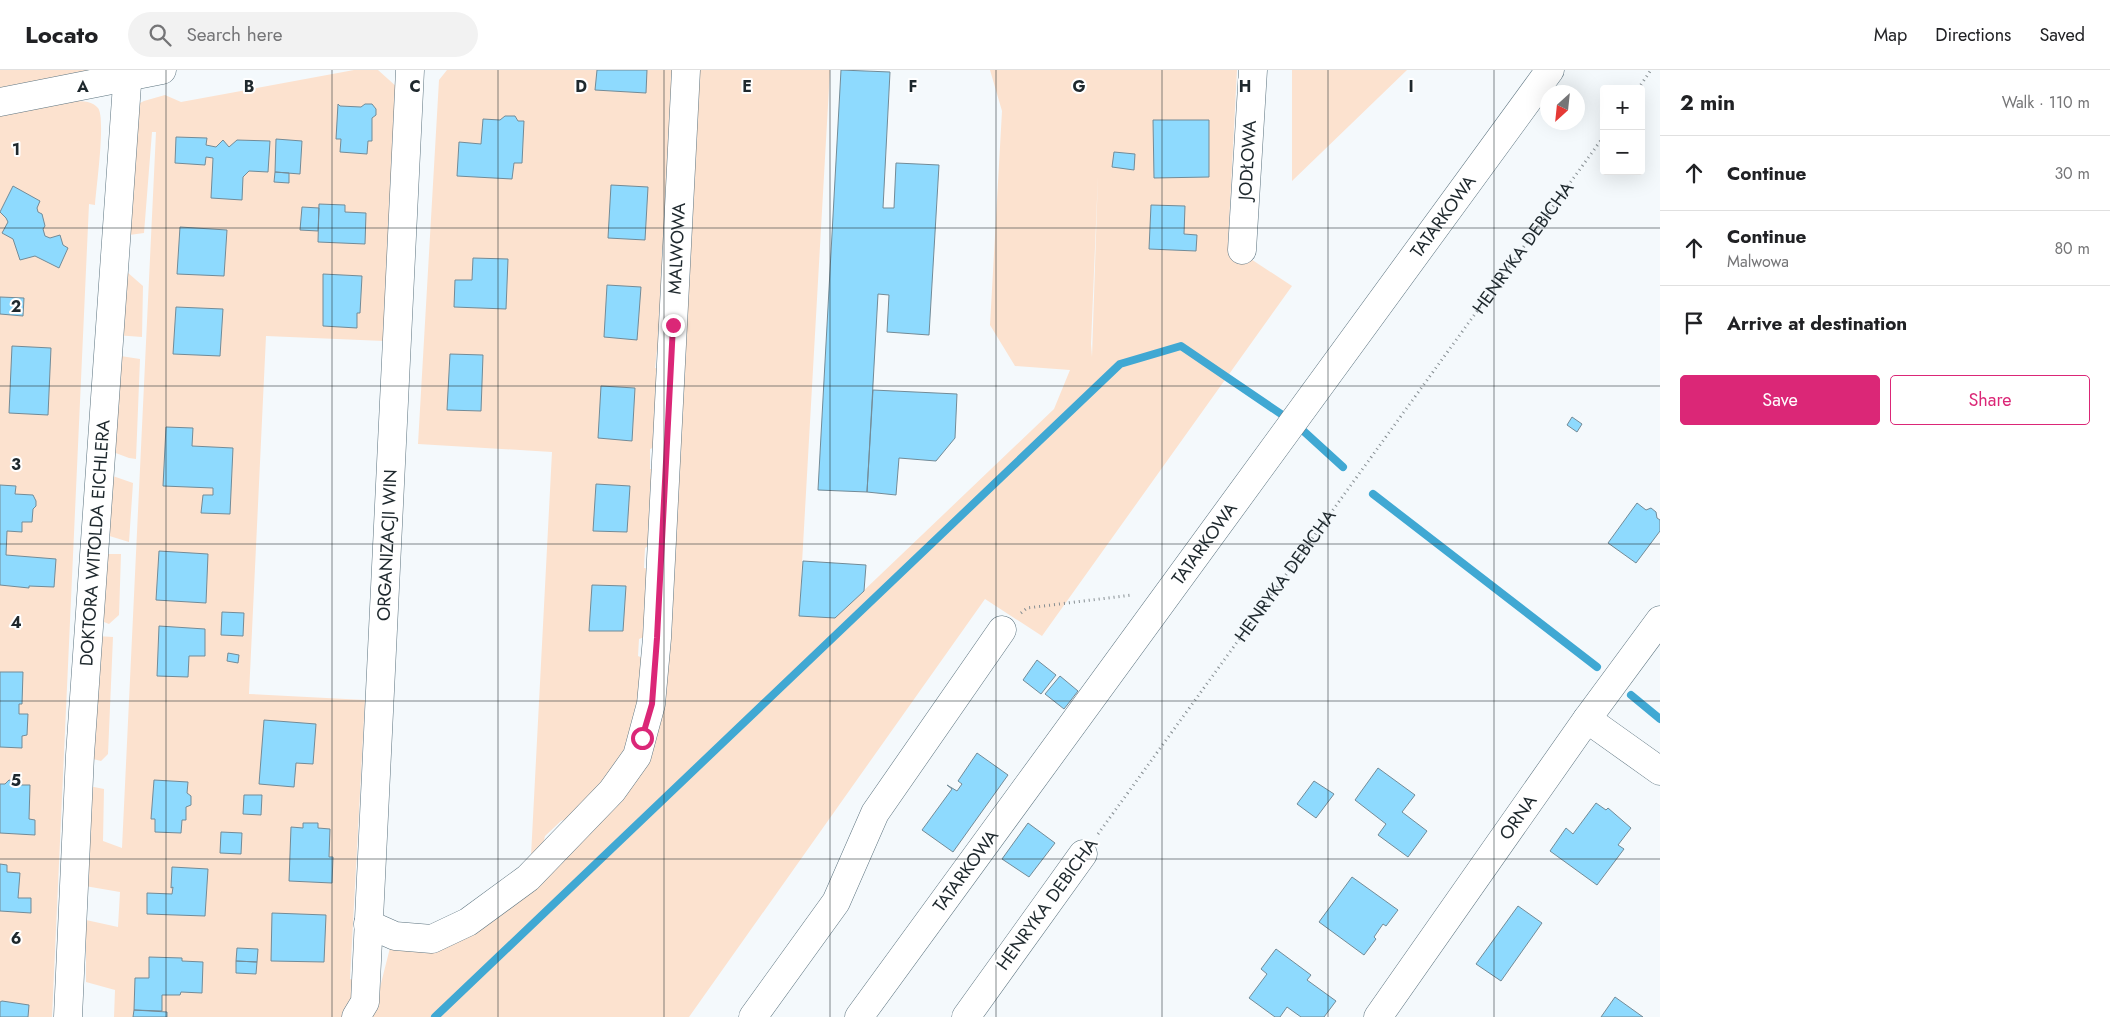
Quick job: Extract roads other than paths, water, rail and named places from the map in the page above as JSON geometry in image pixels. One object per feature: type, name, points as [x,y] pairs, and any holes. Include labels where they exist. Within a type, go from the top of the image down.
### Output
[{"type":"street","points":[[0,102],[128,73],[162,70]]},
{"type":"street","name":"ORGANIZACJI WIN","points":[[356,1017],[364,1002],[410,70]]},
{"type":"street","name":"MALWOWA","points":[[368,924],[396,936],[432,938],[468,922],[528,878],[612,791],[637,756],[652,704],[657,638],[686,70]]},
{"type":"street","name":"JODŁOWA","points":[[1242,250],[1253,70]]},
{"type":"street","name":"TATARKOWA","points":[[860,1017],[1550,70]]},
{"type":"street","name":"DOKTORA WITOLDA EICHLERA","points":[[68,1017],[80,745],[128,73]]},
{"type":"street","name":"ORNA","points":[[1378,1017],[1587,718],[1660,620]]},
{"type":"street","points":[[753,1017],[836,902],[875,813],[1002,630]]},
{"type":"street","points":[[1587,718],[1660,771]]},
{"type":"street","name":"HENRYKA DEBICHA","points":[[966,1017],[1083,854]]},
{"type":"waterway","points":[[435,1017],[1120,364],[1181,346],[1284,416]]},
{"type":"waterway","points":[[1298,426],[1343,467]]},
{"type":"waterway","points":[[1373,494],[1597,667]]},
{"type":"waterway","points":[[1631,695],[1660,719]]}]
